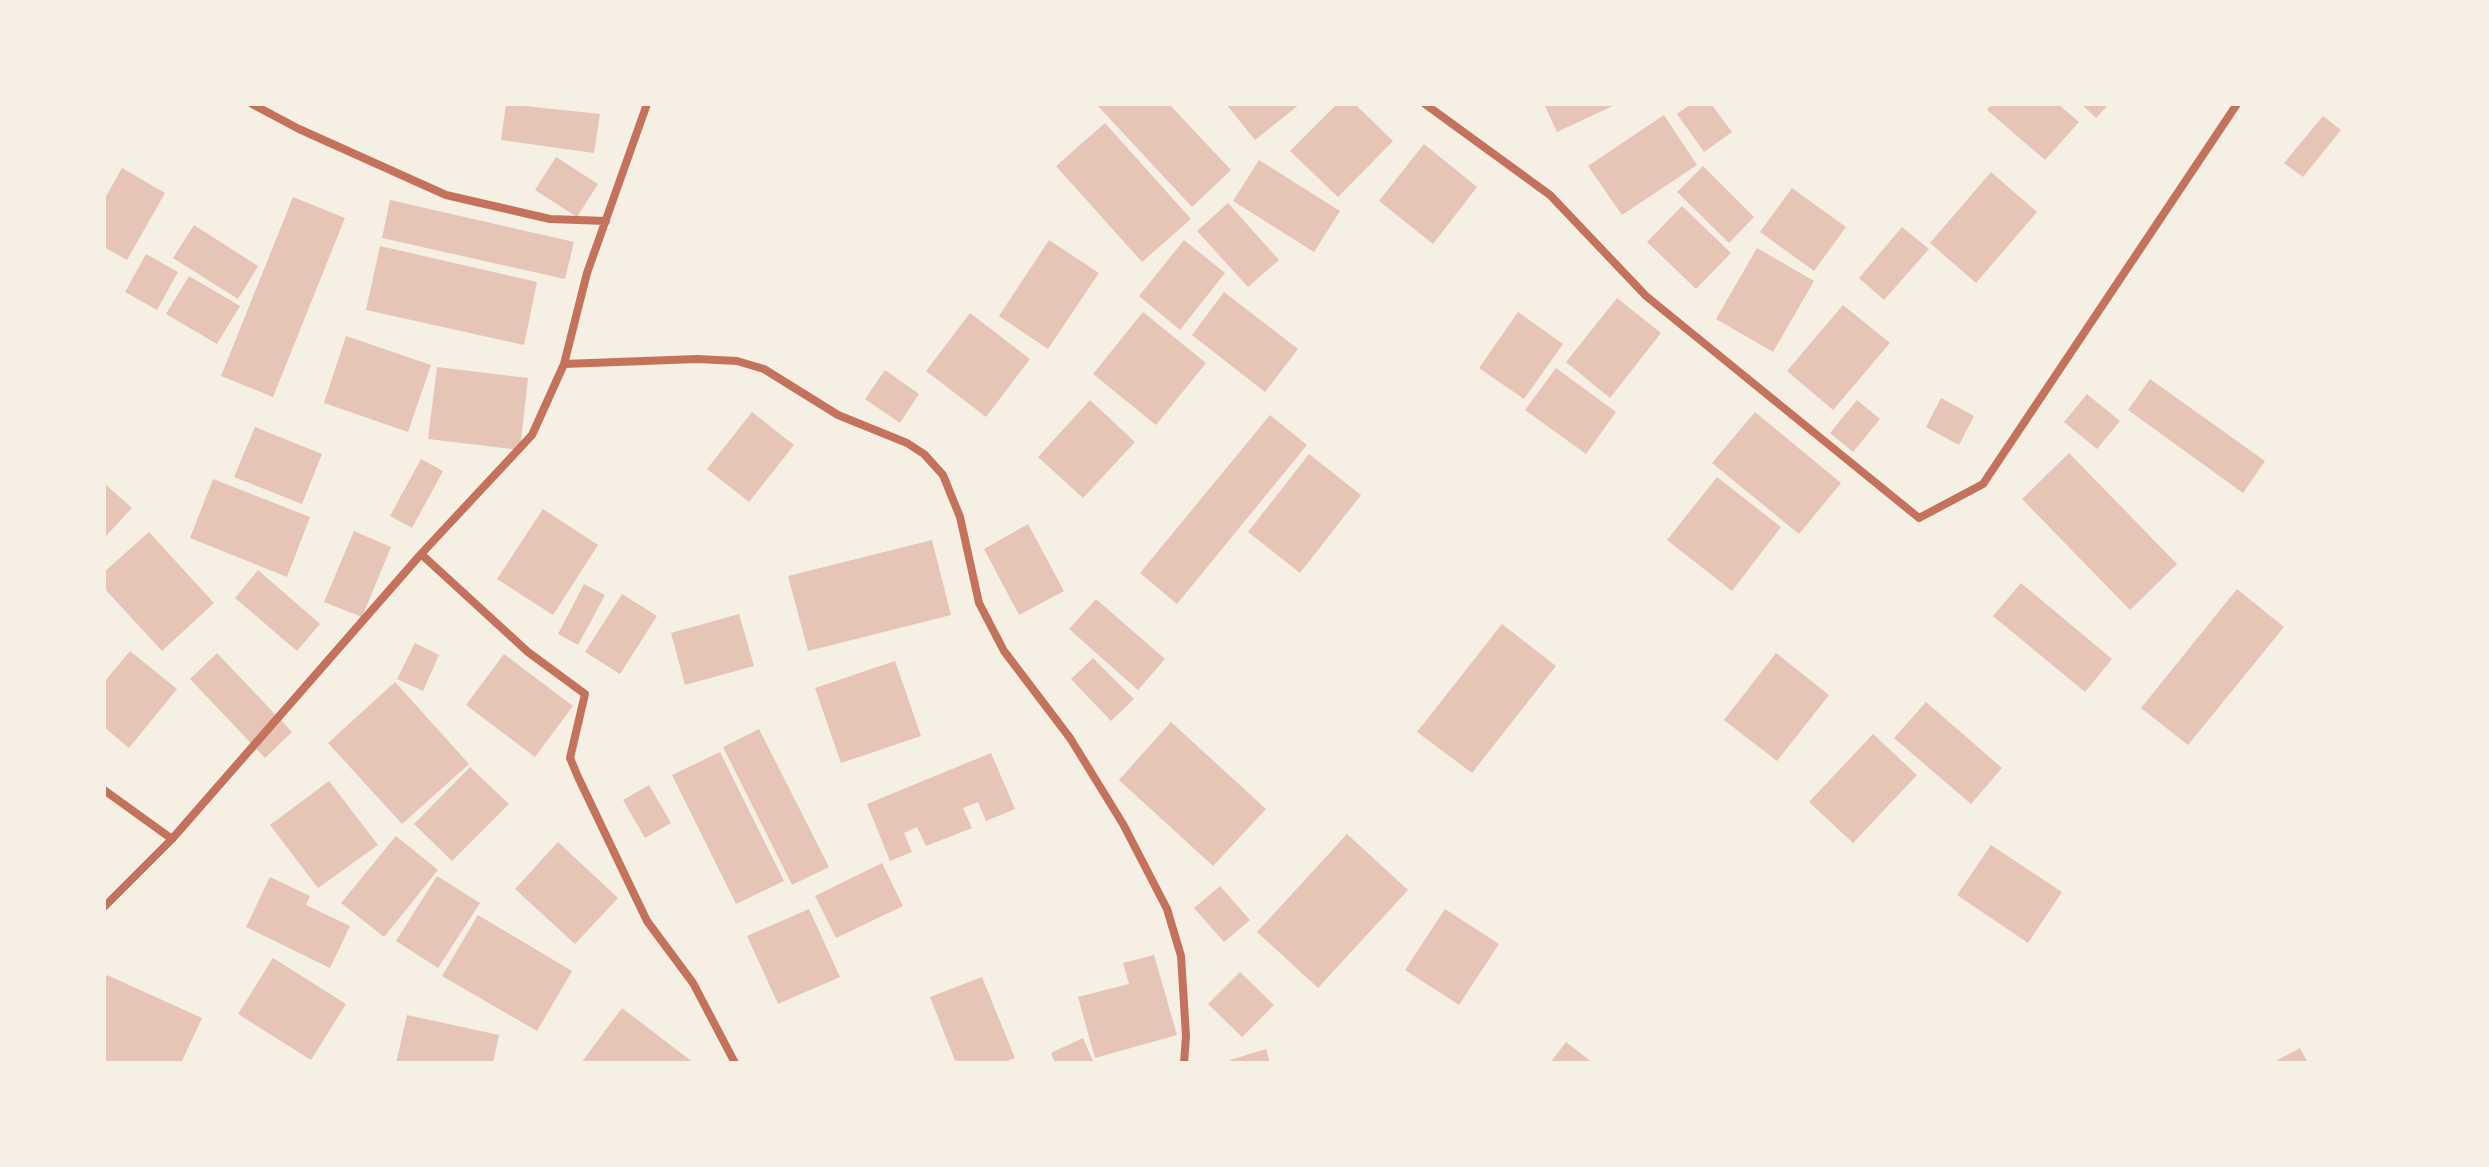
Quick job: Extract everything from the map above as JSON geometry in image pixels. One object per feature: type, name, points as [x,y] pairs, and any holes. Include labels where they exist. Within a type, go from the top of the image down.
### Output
[{"type":"street","points":[[252,104],[299,129],[446,195],[550,219],[606,221]]},
{"type":"street","points":[[104,907],[172,839],[421,554],[532,435],[564,364],[587,273],[647,104]]},
{"type":"street","points":[[1425,104],[1550,195],[1646,296],[1919,518],[1983,484],[2237,104]]},
{"type":"street","points":[[564,364],[697,359],[737,361],[764,369],[838,415],[907,443],[924,454],[943,475],[960,517],[979,603],[998,639],[1085,763],[1123,824],[1167,909],[1181,956],[1186,1036],[1184,1063]]},
{"type":"street","points":[[421,554],[528,652],[585,694],[570,758],[647,921],[693,983],[735,1063]]},
{"type":"street","points":[[104,790],[172,839]]},
{"type":"building","points":[[506,104],[600,114],[594,153],[501,140]]},
{"type":"building","points":[[1096,104],[1169,104],[1231,170],[1192,207]]},
{"type":"building","points":[[1226,104],[1300,104],[1255,140]]},
{"type":"building","points":[[1337,104],[1355,104],[1393,141],[1338,197],[1290,151]]},
{"type":"building","points":[[1544,104],[1617,104],[1557,132]]},
{"type":"building","points":[[1691,104],[1711,104],[1732,132],[1704,152],[1677,114]]},
{"type":"building","points":[[1992,104],[2058,104],[2079,122],[2045,160],[1987,110]]},
{"type":"building","points":[[2081,104],[2109,104],[2096,118]]},
{"type":"building","points":[[1664,115],[1697,165],[1622,215],[1588,166]]},
{"type":"building","points":[[2323,116],[2341,130],[2303,177],[2284,163]]},
{"type":"building","points":[[1105,123],[1191,219],[1142,262],[1056,166]]},
{"type":"building","points":[[1424,144],[1477,187],[1433,244],[1379,201]]},
{"type":"building","points":[[556,157],[598,184],[577,217],[535,190]]},
{"type":"building","points":[[1259,160],[1340,211],[1314,252],[1233,201]]},
{"type":"building","points":[[1703,166],[1754,217],[1729,243],[1677,192]]},
{"type":"building","points":[[122,168],[165,193],[127,260],[104,247],[104,200]]},
{"type":"building","points":[[1991,172],[2037,212],[1976,283],[1930,243]]},
{"type":"building","points":[[1792,188],[1846,227],[1814,271],[1760,232]]},
{"type":"building","points":[[293,197],[345,218],[273,397],[221,376]]},
{"type":"building","points":[[390,200],[574,242],[565,279],[382,238]]},
{"type":"building","points":[[1228,203],[1279,260],[1248,287],[1197,231]]},
{"type":"building","points":[[1682,206],[1731,253],[1696,289],[1647,242]]},
{"type":"building","points":[[194,225],[258,266],[238,299],[173,258]]},
{"type":"building","points":[[1902,227],[1929,249],[1884,300],[1859,278]]},
{"type":"building","points":[[1049,240],[1099,273],[1048,349],[999,316]]},
{"type":"building","points":[[1184,240],[1225,273],[1180,330],[1139,296]]},
{"type":"building","points":[[380,246],[537,282],[524,345],[366,310]]},
{"type":"building","points":[[1757,248],[1814,281],[1773,352],[1716,319]]},
{"type":"building","points":[[146,254],[178,272],[157,310],[125,292]]},
{"type":"building","points":[[189,276],[240,306],[217,344],[166,314]]},
{"type":"building","points":[[1224,292],[1298,349],[1265,392],[1192,335]]},
{"type":"building","points":[[1617,298],[1661,333],[1610,398],[1566,362]]},
{"type":"building","points":[[1843,305],[1890,343],[1833,410],[1787,371]]},
{"type":"building","points":[[1143,312],[1206,363],[1156,425],[1093,374]]},
{"type":"building","points":[[1518,312],[1563,344],[1524,399],[1479,368]]},
{"type":"building","points":[[970,313],[1030,359],[986,417],[926,371]]},
{"type":"building","points":[[346,336],[431,365],[408,432],[324,403]]},
{"type":"building","points":[[437,367],[528,378],[520,450],[428,439]]},
{"type":"building","points":[[1556,368],[1616,412],[1586,454],[1525,410]]},
{"type":"building","points":[[885,370],[919,394],[900,423],[865,399]]},
{"type":"building","points":[[2150,379],[2265,461],[2243,493],[2128,410]]},
{"type":"building","points":[[2087,394],[2120,421],[2097,449],[2064,422]]},
{"type":"building","points":[[1941,398],[1974,416],[1959,445],[1926,427]]},
{"type":"building","points":[[1090,400],[1135,442],[1083,498],[1038,457]]},
{"type":"building","points":[[1857,400],[1880,419],[1853,452],[1830,433]]},
{"type":"building","points":[[752,412],[794,445],[749,502],[707,469]]},
{"type":"building","points":[[1755,412],[1841,483],[1799,534],[1712,463]]},
{"type":"building","points":[[1270,415],[1307,445],[1177,604],[1140,573]]},
{"type":"building","points":[[255,427],[322,454],[302,504],[234,477]]},
{"type":"building","points":[[2069,453],[2177,564],[2130,610],[2022,499]]},
{"type":"building","points":[[1309,454],[1361,495],[1300,573],[1248,532]]},
{"type":"building","points":[[421,459],[443,471],[412,528],[390,516]]},
{"type":"building","points":[[1717,477],[1781,527],[1732,591],[1667,540]]},
{"type":"building","points":[[213,479],[310,517],[287,577],[190,538]]},
{"type":"building","points":[[104,483],[132,508],[104,538]]},
{"type":"building","points":[[543,509],[598,545],[553,615],[497,579]]},
{"type":"building","points":[[1028,524],[1064,591],[1019,615],[984,549]]},
{"type":"building","points":[[354,531],[391,547],[362,617],[324,602]]},
{"type":"building","points":[[149,532],[214,603],[162,651],[104,588],[104,572]]},
{"type":"building","points":[[932,540],[951,615],[808,651],[788,576]]},
{"type":"building","points":[[258,570],[320,624],[297,651],[235,598]]},
{"type":"building","points":[[2021,583],[2112,659],[2085,692],[1993,616]]},
{"type":"building","points":[[584,584],[605,595],[578,645],[558,634]]},
{"type":"building","points":[[2237,589],[2284,627],[2188,745],[2141,708]]},
{"type":"building","points":[[622,594],[657,616],[620,674],[585,652]]},
{"type":"building","points":[[1096,599],[1165,659],[1138,690],[1069,629]]},
{"type":"building","points":[[739,614],[754,666],[685,685],[671,633]]},
{"type":"building","points":[[1502,624],[1556,666],[1472,773],[1417,732]]},
{"type":"building","points":[[415,643],[439,655],[423,691],[397,679]]},
{"type":"building","points":[[130,651],[177,689],[129,748],[104,727],[104,682]]},
{"type":"building","points":[[217,653],[292,732],[265,758],[190,679]]},
{"type":"building","points":[[1776,653],[1829,695],[1777,761],[1724,720]]},
{"type":"building","points":[[504,654],[573,706],[535,757],[466,705]]},
{"type":"building","points":[[1093,658],[1134,699],[1111,721],[1071,679]]},
{"type":"building","points":[[895,661],[921,736],[841,763],[815,688]]},
{"type":"building","points":[[395,682],[469,764],[402,824],[328,743]]},
{"type":"building","points":[[1926,702],[2002,768],[1971,804],[1894,738]]},
{"type":"building","points":[[1171,722],[1266,809],[1213,866],[1119,780]]},
{"type":"building","points":[[759,729],[829,867],[792,885],[723,747]]},
{"type":"building","points":[[1873,734],[1917,775],[1853,843],[1809,802]]},
{"type":"building","points":[[720,752],[784,881],[736,904],[672,775]]},
{"type":"building","points":[[991,753],[1015,809],[986,821],[978,802],[963,808],[972,828],[926,846],[917,827],[904,833],[912,852],[890,861],[867,804]]},
{"type":"building","points":[[470,767],[509,804],[452,861],[414,824]]},
{"type":"building","points":[[329,781],[378,845],[318,888],[270,825]]},
{"type":"building","points":[[649,785],[671,823],[645,838],[623,800]]},
{"type":"building","points":[[1347,834],[1408,890],[1318,988],[1257,932]]},
{"type":"building","points":[[396,836],[438,870],[384,937],[341,903]]},
{"type":"building","points":[[558,842],[618,898],[575,944],[515,889]]},
{"type":"building","points":[[1991,845],[2062,892],[2028,943],[1957,895]]},
{"type":"building","points":[[882,863],[903,906],[836,938],[815,896]]},
{"type":"building","points":[[437,876],[480,903],[438,968],[396,941]]},
{"type":"building","points":[[270,877],[310,896],[306,905],[350,926],[330,968],[246,927]]},
{"type":"building","points":[[1220,886],[1250,920],[1224,942],[1194,908]]},
{"type":"building","points":[[809,909],[840,977],[778,1004],[747,936]]},
{"type":"building","points":[[1445,909],[1499,944],[1459,1005],[1405,970]]},
{"type":"building","points":[[478,915],[572,971],[537,1031],[442,976]]},
{"type":"building","points":[[1154,955],[1177,1035],[1095,1058],[1078,997],[1129,984],[1123,963]]},
{"type":"building","points":[[273,958],[346,1004],[311,1060],[238,1014]]},
{"type":"building","points":[[1240,972],[1274,1005],[1242,1037],[1208,1004]]},
{"type":"building","points":[[107,975],[202,1018],[181,1063],[104,1063],[104,982]]},
{"type":"building","points":[[982,977],[1015,1058],[1002,1063],[956,1063],[930,997]]},
{"type":"building","points":[[622,1008],[694,1063],[581,1063]]},
{"type":"building","points":[[407,1015],[499,1035],[493,1063],[396,1063]]},
{"type":"building","points":[[1083,1038],[1094,1063],[1055,1063],[1051,1053]]},
{"type":"building","points":[[1566,1042],[1593,1063],[1550,1063]]},
{"type":"building","points":[[2300,1048],[2308,1063],[2272,1063]]},
{"type":"building","points":[[1266,1049],[1270,1063],[1231,1063],[1230,1060]]}]
